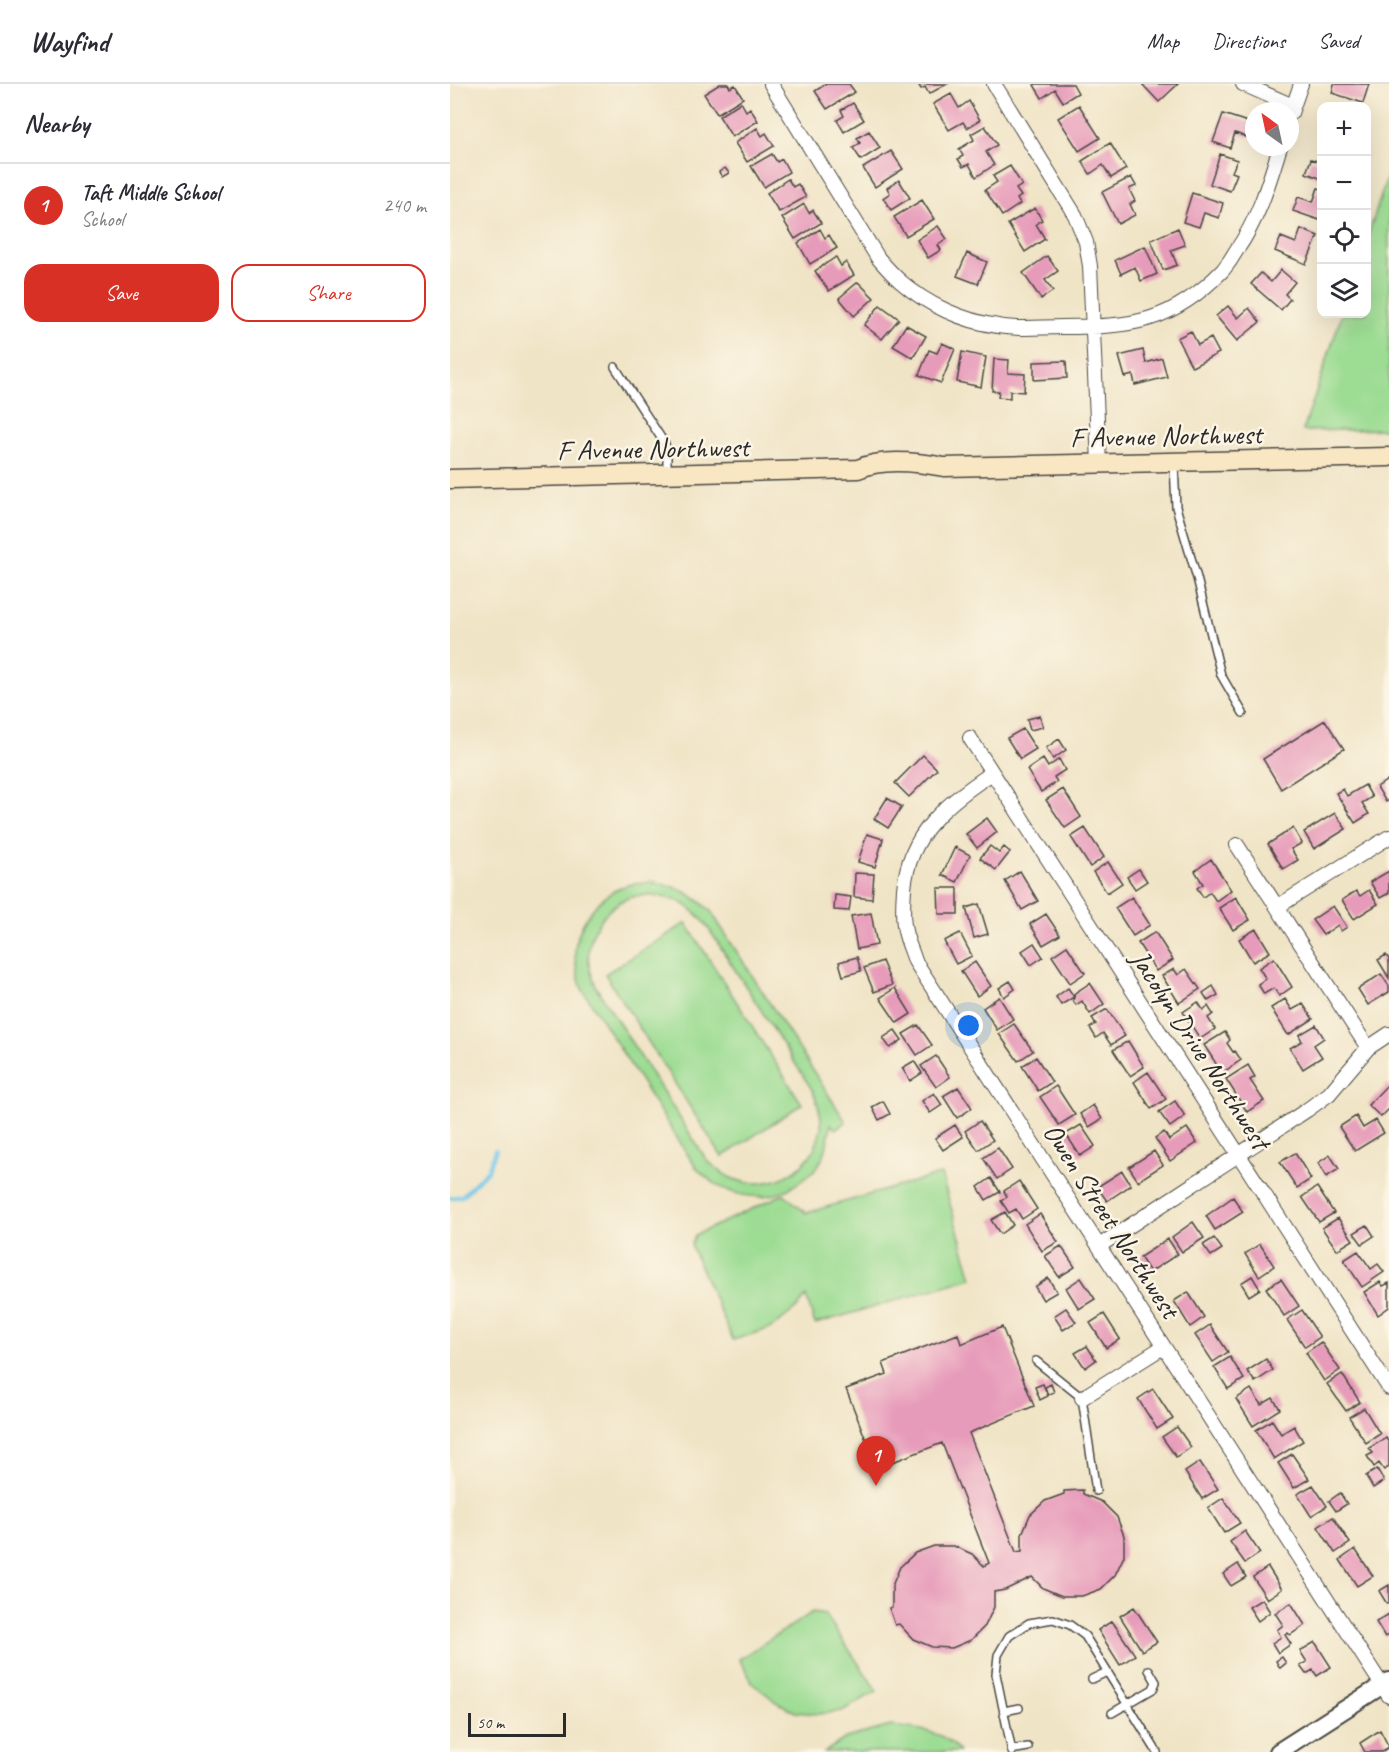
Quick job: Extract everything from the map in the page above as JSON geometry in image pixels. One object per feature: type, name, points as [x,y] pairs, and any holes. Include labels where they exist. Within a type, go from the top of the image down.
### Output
[{"type":"main road","name":"F Avenue Northwest","points":[[450,479],[858,469],[869,464],[918,462],[944,467],[1389,457]]},
{"type":"street","points":[[771,84],[878,258],[899,280],[920,297],[948,312],[1000,327],[1092,327],[1128,324],[1157,317],[1181,305],[1225,268],[1246,237],[1263,203],[1277,156]]},
{"type":"street","points":[[994,84],[1075,215],[1086,242],[1090,266],[1099,464]]},
{"type":"street","points":[[1243,84],[1275,102]]},
{"type":"street","points":[[1294,102],[1301,84]]},
{"type":"street","name":"Jacolyn Drive Northwest","points":[[970,738],[1389,1388]]},
{"type":"street","name":"Owen Street Northwest","points":[[992,773],[962,793],[939,813],[916,842],[906,872],[903,900],[905,930],[915,961],[1163,1347],[1387,1687]]},
{"type":"street","points":[[1277,907],[1389,837]]},
{"type":"street","points":[[1237,845],[1368,1048]]},
{"type":"street","points":[[1099,1246],[1329,1094],[1368,1048],[1389,1034]]},
{"type":"street","points":[[1083,1398],[1163,1347]]},
{"type":"street","points":[[1278,1752],[1387,1687]]},
{"type":"lane","points":[[615,367],[665,444],[667,475]]},
{"type":"lane","points":[[1174,462],[1176,507],[1197,578],[1221,675],[1243,713]]},
{"type":"lane","points":[[1036,1361],[1083,1398],[1096,1491]]},
{"type":"lane","points":[[1028,1747],[1012,1751],[996,1674],[998,1656],[1009,1636],[1029,1623],[1053,1619],[1070,1625],[1085,1636],[1157,1752]]},
{"type":"lane","points":[[1112,1713],[1153,1689],[1156,1682],[1149,1670]]},
{"type":"lane","points":[[1092,1679],[1107,1672]]},
{"type":"lane","points":[[1004,1711],[1019,1708]]},
{"type":"green space","points":[[1389,171],[1389,429],[1303,431],[1341,318],[1371,318],[1371,227]]},
{"type":"green space","points":[[650,882],[675,888],[690,895],[710,910],[846,1122],[835,1129],[831,1124],[822,1160],[815,1170],[785,1191],[757,1197],[744,1195],[717,1185],[705,1176],[695,1166],[582,989],[576,966],[575,949],[578,934],[592,910],[606,896],[622,887]],"holes":[[[657,896],[673,899],[686,905],[705,923],[813,1091],[821,1117],[817,1142],[802,1165],[778,1179],[765,1183],[736,1180],[723,1174],[706,1159],[596,987],[590,967],[590,944],[604,916],[628,898]]]},
{"type":"green space","points":[[686,923],[802,1104],[722,1157],[605,974]]},
{"type":"green space","points":[[941,1174],[972,1278],[815,1324],[806,1296],[798,1307],[771,1328],[733,1340],[691,1246],[695,1235],[784,1194],[806,1213]]},
{"type":"green space","points":[[813,1612],[825,1614],[877,1691],[842,1711],[818,1714],[795,1712],[775,1701],[753,1683],[739,1659]]},
{"type":"green space","points":[[891,1726],[919,1729],[937,1734],[953,1744],[959,1752],[824,1752],[846,1738]]},
{"type":"building","points":[[720,84],[728,84],[730,88],[735,85],[743,98],[717,114],[704,94]]},
{"type":"building","points":[[826,84],[849,84],[855,92],[827,109],[815,91]]},
{"type":"building","points":[[918,84],[947,84],[929,94],[925,87],[921,89]]},
{"type":"building","points":[[1073,84],[1078,93],[1063,102],[1055,89],[1042,98],[1034,85]]},
{"type":"building","points":[[1142,84],[1178,84],[1159,102]]},
{"type":"building","points":[[1334,84],[1369,84],[1363,102],[1332,93]]},
{"type":"building","points":[[951,94],[959,108],[969,101],[980,120],[967,128],[963,122],[949,130],[933,104]]},
{"type":"building","points":[[741,102],[746,111],[750,108],[758,121],[732,137],[719,116]]},
{"type":"building","points":[[853,103],[864,120],[844,132],[837,120],[844,116],[841,110]]},
{"type":"building","points":[[1079,105],[1100,138],[1079,151],[1058,118]]},
{"type":"building","points":[[1223,114],[1245,121],[1245,137],[1235,133],[1230,148],[1213,142]]},
{"type":"building","points":[[985,126],[997,145],[986,152],[994,165],[976,177],[969,164],[963,167],[958,159],[963,156],[959,149],[974,140],[971,134]]},
{"type":"building","points":[[757,128],[762,136],[766,133],[774,146],[747,162],[735,143]]},
{"type":"building","points":[[869,131],[880,148],[861,160],[853,148],[860,143],[857,138]]},
{"type":"building","points":[[1110,143],[1126,169],[1111,178],[1103,165],[1090,174],[1082,161]]},
{"type":"building","points":[[891,151],[903,169],[875,187],[863,168]]},
{"type":"building","points":[[772,154],[777,162],[782,159],[789,172],[764,187],[751,166]]},
{"type":"building","points":[[1220,154],[1237,160],[1232,172],[1237,174],[1230,191],[1210,184]]},
{"type":"building","points":[[1311,159],[1317,161],[1317,177],[1306,173]]},
{"type":"building","points":[[1010,166],[1022,185],[1016,189],[1021,196],[1017,199],[1020,204],[1002,216],[985,190],[997,182],[993,176]]},
{"type":"building","points":[[725,168],[729,173],[722,177],[719,172]]},
{"type":"building","points":[[1131,177],[1136,186],[1129,189],[1135,201],[1130,204],[1135,215],[1118,224],[1102,192]]},
{"type":"building","points":[[788,179],[793,187],[798,184],[806,197],[779,212],[767,193]]},
{"type":"building","points":[[899,180],[910,198],[891,210],[883,198],[890,193],[887,188]]},
{"type":"building","points":[[1317,191],[1317,219],[1293,211],[1298,197],[1313,202]]},
{"type":"building","points":[[1192,193],[1223,203],[1219,218],[1204,213],[1199,227],[1183,222]]},
{"type":"building","points":[[922,200],[934,219],[906,236],[894,217]]},
{"type":"building","points":[[804,204],[809,213],[813,210],[821,223],[795,239],[782,218]]},
{"type":"building","points":[[1035,208],[1042,220],[1036,224],[1045,239],[1025,252],[1008,224]]},
{"type":"building","points":[[938,226],[947,239],[938,245],[941,250],[928,258],[917,240]]},
{"type":"building","points":[[1178,228],[1185,245],[1171,250],[1177,265],[1163,270],[1151,240]]},
{"type":"building","points":[[820,229],[825,238],[829,235],[837,248],[810,264],[798,243]]},
{"type":"building","points":[[1301,229],[1317,236],[1306,264],[1275,251],[1281,237],[1296,243]]},
{"type":"building","points":[[1145,246],[1157,274],[1141,281],[1135,267],[1121,274],[1115,260]]},
{"type":"building","points":[[967,253],[987,262],[978,284],[957,276]]},
{"type":"building","points":[[1047,256],[1058,271],[1045,280],[1053,291],[1041,299],[1023,273]]},
{"type":"building","points":[[836,257],[841,266],[846,262],[854,275],[829,291],[815,271]]},
{"type":"building","points":[[1281,270],[1295,282],[1285,294],[1290,299],[1281,310],[1251,284],[1261,273],[1271,282]]},
{"type":"building","points":[[858,282],[874,298],[854,316],[839,298]]},
{"type":"building","points":[[880,305],[899,319],[882,339],[864,325]]},
{"type":"building","points":[[1228,306],[1238,318],[1249,308],[1260,322],[1237,341],[1216,316]]},
{"type":"building","points":[[906,325],[926,336],[913,358],[893,346]]},
{"type":"building","points":[[1191,331],[1198,345],[1211,338],[1219,353],[1192,367],[1177,338]]},
{"type":"building","points":[[942,343],[955,349],[941,383],[919,375],[929,350],[937,353]]},
{"type":"building","points":[[1143,350],[1146,363],[1162,358],[1167,377],[1135,385],[1133,375],[1125,377],[1119,356]]},
{"type":"building","points":[[962,352],[986,357],[981,387],[957,382]]},
{"type":"building","points":[[994,359],[1009,360],[1008,373],[1025,374],[1024,392],[1010,391],[1010,398],[998,397],[999,391],[992,391]]},
{"type":"building","points":[[1066,361],[1067,378],[1034,380],[1034,362]]},
{"type":"building","points":[[1040,716],[1043,727],[1030,730],[1027,719]]},
{"type":"building","points":[[1325,720],[1344,749],[1281,789],[1263,759]]},
{"type":"building","points":[[1023,729],[1036,749],[1020,759],[1007,738]]},
{"type":"building","points":[[1059,739],[1066,750],[1053,759],[1046,748]]},
{"type":"building","points":[[923,755],[937,769],[909,797],[895,783]]},
{"type":"building","points":[[1043,759],[1048,767],[1059,759],[1065,770],[1054,777],[1057,782],[1041,792],[1027,770]]},
{"type":"building","points":[[1389,779],[1389,800],[1386,802],[1377,787]]},
{"type":"building","points":[[1365,785],[1372,797],[1362,803],[1369,814],[1355,823],[1336,793],[1343,789],[1347,796]]},
{"type":"building","points":[[1063,789],[1081,817],[1065,828],[1046,800]]},
{"type":"building","points":[[887,798],[902,807],[888,828],[874,819]]},
{"type":"building","points":[[1335,813],[1346,829],[1314,849],[1304,832]]},
{"type":"building","points":[[987,818],[997,832],[977,848],[966,834]]},
{"type":"building","points":[[1085,828],[1104,857],[1090,867],[1071,837]]},
{"type":"building","points":[[1293,828],[1302,843],[1291,849],[1298,860],[1283,869],[1268,844]]},
{"type":"building","points":[[867,834],[883,839],[875,867],[858,862]]},
{"type":"building","points":[[990,846],[999,853],[1004,847],[1010,852],[996,870],[980,858]]},
{"type":"building","points":[[955,847],[970,855],[957,882],[942,875]]},
{"type":"building","points":[[1211,859],[1231,890],[1216,901],[1210,892],[1203,897],[1197,888],[1203,884],[1195,871]]},
{"type":"building","points":[[1108,862],[1122,883],[1107,893],[1093,872]]},
{"type":"building","points":[[1139,869],[1147,881],[1135,889],[1127,877]]},
{"type":"building","points":[[1020,871],[1038,901],[1022,910],[1005,881]]},
{"type":"building","points":[[1389,871],[1389,893],[1380,898],[1370,882]]},
{"type":"building","points":[[855,873],[874,874],[872,899],[854,897]]},
{"type":"building","points":[[938,888],[958,888],[958,914],[939,914]]},
{"type":"building","points":[[1369,890],[1378,904],[1354,919],[1342,900],[1356,891],[1360,896]]},
{"type":"building","points":[[835,895],[851,897],[849,911],[834,910]]},
{"type":"building","points":[[1132,897],[1150,925],[1133,936],[1115,908]]},
{"type":"building","points":[[1236,897],[1250,920],[1233,930],[1219,908]]},
{"type":"building","points":[[979,904],[988,934],[974,938],[966,908]]},
{"type":"building","points":[[1333,906],[1347,927],[1341,931],[1338,925],[1323,935],[1312,920]]},
{"type":"building","points":[[871,913],[877,945],[857,949],[851,916]]},
{"type":"building","points":[[1046,914],[1060,935],[1043,945],[1030,924]]},
{"type":"building","points":[[1256,929],[1270,952],[1253,962],[1239,939]]},
{"type":"building","points":[[1155,932],[1173,960],[1156,971],[1138,943]]},
{"type":"building","points":[[960,933],[972,956],[956,964],[944,941]]},
{"type":"building","points":[[1034,943],[1043,957],[1031,965],[1022,951]]},
{"type":"building","points":[[1067,946],[1085,973],[1070,983],[1052,956]]},
{"type":"building","points":[[1386,955],[1389,959],[1389,978],[1378,960]]},
{"type":"building","points":[[857,957],[861,971],[843,976],[839,962]]},
{"type":"building","points":[[1274,958],[1292,987],[1279,996],[1274,988],[1264,994],[1258,984],[1266,979],[1259,968]]},
{"type":"building","points":[[882,961],[892,985],[874,992],[864,968]]},
{"type":"building","points":[[975,962],[991,986],[977,996],[961,971]]},
{"type":"building","points":[[1174,969],[1178,975],[1186,969],[1200,989],[1179,1003],[1162,976]]},
{"type":"building","points":[[1381,974],[1389,986],[1389,992],[1368,1005],[1358,989]]},
{"type":"building","points":[[1010,981],[1015,989],[1004,997],[999,988]]},
{"type":"building","points":[[1090,983],[1104,1004],[1090,1014],[1082,1001],[1076,1005],[1073,1001],[1075,993]]},
{"type":"building","points":[[1213,986],[1218,995],[1208,1001],[1203,993]]},
{"type":"building","points":[[895,988],[911,1014],[897,1023],[880,998]]},
{"type":"building","points":[[1068,988],[1074,997],[1061,1005],[1056,997]]},
{"type":"building","points":[[999,997],[1013,1019],[997,1030],[983,1008]]},
{"type":"building","points":[[1285,999],[1292,1010],[1303,1004],[1313,1019],[1288,1035],[1271,1008]]},
{"type":"building","points":[[1198,1002],[1203,1010],[1208,1006],[1213,1014],[1208,1018],[1215,1029],[1200,1039],[1183,1012]]},
{"type":"building","points":[[1107,1009],[1125,1036],[1111,1045],[1103,1033],[1096,1038],[1090,1028],[1096,1024],[1092,1018]]},
{"type":"building","points":[[1014,1024],[1033,1051],[1018,1061],[999,1034]]},
{"type":"building","points":[[918,1025],[932,1045],[917,1055],[903,1034]]},
{"type":"building","points":[[1316,1025],[1324,1038],[1314,1045],[1322,1057],[1303,1069],[1290,1048],[1302,1041],[1299,1035]]},
{"type":"building","points":[[895,1030],[902,1040],[890,1048],[883,1038]]},
{"type":"building","points":[[1225,1032],[1230,1040],[1227,1043],[1241,1060],[1222,1073],[1204,1045]]},
{"type":"building","points":[[1128,1041],[1144,1067],[1130,1076],[1113,1050]]},
{"type":"building","points":[[936,1056],[950,1077],[936,1087],[921,1066]]},
{"type":"building","points":[[1036,1057],[1052,1082],[1038,1091],[1022,1066]]},
{"type":"building","points":[[914,1061],[922,1073],[910,1081],[902,1068]]},
{"type":"building","points":[[1248,1065],[1255,1077],[1250,1080],[1264,1101],[1247,1112],[1226,1079]]},
{"type":"building","points":[[1148,1072],[1166,1099],[1151,1109],[1134,1082]]},
{"type":"building","points":[[1389,1083],[1389,1109],[1381,1117],[1368,1105]]},
{"type":"building","points":[[1056,1086],[1075,1115],[1059,1125],[1040,1097]]},
{"type":"building","points":[[958,1087],[972,1108],[957,1118],[943,1096]]},
{"type":"building","points":[[934,1093],[942,1105],[930,1113],[922,1101]]},
{"type":"building","points":[[883,1101],[890,1114],[879,1120],[872,1107]]},
{"type":"building","points":[[1175,1101],[1185,1116],[1170,1127],[1159,1112]]},
{"type":"building","points":[[1093,1105],[1102,1119],[1089,1127],[1080,1114]]},
{"type":"building","points":[[1356,1116],[1363,1128],[1376,1120],[1384,1133],[1355,1151],[1339,1127]]},
{"type":"building","points":[[980,1121],[993,1140],[978,1150],[965,1131]]},
{"type":"building","points":[[955,1125],[963,1137],[943,1150],[935,1138]]},
{"type":"building","points":[[1081,1125],[1095,1146],[1080,1156],[1066,1134]]},
{"type":"building","points":[[1187,1128],[1197,1143],[1170,1161],[1155,1138],[1164,1132],[1169,1140]]},
{"type":"building","points":[[998,1148],[1012,1169],[997,1179],[983,1158]]},
{"type":"building","points":[[1154,1151],[1163,1165],[1138,1181],[1129,1167]]},
{"type":"building","points":[[1295,1153],[1311,1179],[1297,1188],[1280,1162]]},
{"type":"building","points":[[1330,1155],[1339,1169],[1326,1177],[1318,1163]]},
{"type":"building","points":[[1122,1171],[1131,1185],[1107,1201],[1097,1187]]},
{"type":"building","points":[[991,1178],[1000,1192],[986,1200],[978,1187]]},
{"type":"building","points":[[1019,1181],[1037,1209],[1022,1219],[1016,1209],[1009,1213],[1001,1201],[1007,1197],[1004,1191]]},
{"type":"building","points":[[1317,1187],[1334,1213],[1319,1222],[1302,1197]]},
{"type":"building","points":[[1233,1197],[1243,1212],[1215,1230],[1206,1216]]},
{"type":"building","points":[[1005,1212],[1013,1225],[1000,1234],[991,1220]]},
{"type":"building","points":[[1040,1214],[1058,1242],[1042,1251],[1025,1224]]},
{"type":"building","points":[[1338,1218],[1353,1240],[1337,1250],[1322,1228]]},
{"type":"building","points":[[1193,1222],[1204,1238],[1182,1252],[1172,1237]]},
{"type":"building","points":[[1367,1225],[1374,1236],[1362,1244],[1354,1233]]},
{"type":"building","points":[[1214,1238],[1222,1249],[1211,1256],[1203,1245]]},
{"type":"building","points":[[1168,1239],[1178,1254],[1150,1272],[1140,1257]]},
{"type":"building","points":[[1260,1244],[1274,1266],[1259,1276],[1245,1254]]},
{"type":"building","points":[[1061,1246],[1075,1267],[1059,1277],[1045,1256]]},
{"type":"building","points":[[1358,1251],[1371,1269],[1378,1264],[1384,1272],[1362,1287],[1344,1260]]},
{"type":"building","points":[[1252,1276],[1260,1289],[1249,1296],[1241,1283]]},
{"type":"building","points":[[1048,1278],[1057,1292],[1043,1300],[1035,1287]]},
{"type":"building","points":[[1081,1278],[1095,1299],[1079,1309],[1066,1288]]},
{"type":"building","points":[[1281,1279],[1299,1306],[1284,1316],[1266,1288]]},
{"type":"building","points":[[1380,1282],[1383,1286],[1389,1283],[1389,1307],[1378,1315],[1364,1292]]},
{"type":"building","points":[[1188,1292],[1204,1317],[1190,1327],[1174,1301]]},
{"type":"building","points":[[1066,1308],[1076,1322],[1063,1330],[1054,1316]]},
{"type":"building","points":[[1302,1310],[1320,1337],[1305,1347],[1287,1320]]},
{"type":"building","points":[[1104,1314],[1120,1339],[1106,1348],[1090,1323]]},
{"type":"building","points":[[1210,1325],[1228,1352],[1213,1362],[1195,1335]]},
{"type":"building","points":[[1002,1327],[1034,1406],[969,1433],[1016,1552],[1022,1551],[1022,1534],[1030,1515],[1045,1501],[1064,1494],[1064,1491],[1083,1490],[1083,1494],[1102,1502],[1117,1517],[1124,1536],[1124,1556],[1115,1575],[1101,1589],[1082,1596],[1062,1596],[1043,1588],[1032,1577],[1005,1590],[994,1592],[994,1607],[985,1626],[971,1640],[952,1648],[932,1647],[913,1639],[899,1624],[895,1625],[889,1608],[892,1607],[892,1586],[900,1567],[915,1553],[934,1546],[954,1546],[972,1554],[984,1566],[989,1563],[942,1443],[877,1468],[846,1389],[887,1374],[883,1363],[958,1334],[961,1344]]},
{"type":"building","points":[[1321,1342],[1340,1370],[1324,1381],[1306,1353]]},
{"type":"building","points":[[1087,1346],[1096,1360],[1085,1368],[1075,1353]]},
{"type":"building","points":[[1230,1357],[1244,1379],[1228,1389],[1214,1367]]},
{"type":"building","points":[[1266,1359],[1273,1370],[1255,1382],[1247,1371]]},
{"type":"building","points":[[1342,1374],[1360,1402],[1346,1411],[1327,1384]]},
{"type":"building","points":[[1043,1384],[1048,1396],[1040,1400],[1035,1387]]},
{"type":"building","points":[[1051,1384],[1054,1392],[1048,1395],[1045,1387]]},
{"type":"building","points":[[1153,1389],[1173,1419],[1157,1429],[1138,1399]]},
{"type":"building","points":[[1251,1389],[1261,1405],[1273,1398],[1280,1409],[1253,1426],[1236,1399]]},
{"type":"building","points":[[1364,1408],[1380,1434],[1366,1443],[1349,1417]]},
{"type":"building","points":[[1272,1420],[1281,1434],[1294,1426],[1303,1441],[1274,1459],[1256,1430]]},
{"type":"building","points":[[1177,1427],[1191,1447],[1176,1457],[1162,1437]]},
{"type":"building","points":[[1386,1438],[1389,1443],[1389,1467],[1384,1470],[1379,1463],[1374,1467],[1367,1456],[1373,1453],[1369,1448]]},
{"type":"building","points":[[1292,1454],[1309,1479],[1294,1488],[1278,1463]]},
{"type":"building","points":[[1200,1462],[1218,1489],[1202,1499],[1185,1472]]},
{"type":"building","points":[[1377,1469],[1384,1481],[1373,1488],[1366,1476]]},
{"type":"building","points":[[1313,1485],[1327,1506],[1311,1516],[1297,1494]]},
{"type":"building","points":[[1340,1493],[1347,1504],[1336,1511],[1329,1501]]},
{"type":"building","points":[[1223,1498],[1240,1523],[1224,1533],[1208,1508]]},
{"type":"building","points":[[1333,1517],[1350,1543],[1335,1553],[1318,1527]]},
{"type":"building","points":[[1245,1531],[1260,1553],[1245,1563],[1230,1542]]},
{"type":"building","points":[[1355,1549],[1373,1576],[1357,1586],[1340,1560]]},
{"type":"building","points":[[1238,1564],[1246,1577],[1231,1586],[1223,1574]]},
{"type":"building","points":[[1268,1567],[1282,1589],[1267,1599],[1253,1577]]},
{"type":"building","points":[[1389,1585],[1389,1602],[1387,1604],[1379,1591]]},
{"type":"building","points":[[1262,1599],[1270,1612],[1258,1621],[1249,1607]]},
{"type":"building","points":[[1291,1603],[1305,1625],[1290,1635],[1288,1633],[1285,1635],[1291,1644],[1278,1653],[1272,1643],[1281,1637],[1277,1630],[1283,1625],[1275,1613]]},
{"type":"building","points":[[1134,1607],[1157,1642],[1142,1651],[1120,1616]]},
{"type":"building","points":[[1389,1614],[1389,1635],[1385,1637],[1376,1622]]},
{"type":"building","points":[[1112,1621],[1135,1655],[1120,1665],[1098,1630]]},
{"type":"building","points":[[1315,1642],[1331,1667],[1317,1676],[1313,1670],[1306,1674],[1300,1666],[1307,1662],[1300,1651]]},
{"type":"building","points":[[1282,1657],[1286,1663],[1280,1668],[1276,1661]]},
{"type":"building","points":[[1380,1730],[1389,1747],[1381,1752],[1365,1752],[1360,1743]]},
{"type":"waterway","points":[[450,1198],[462,1196],[488,1170],[495,1150]]},
{"type":"place","name":"Taft Middle School","points":[[876,1486]]}]
